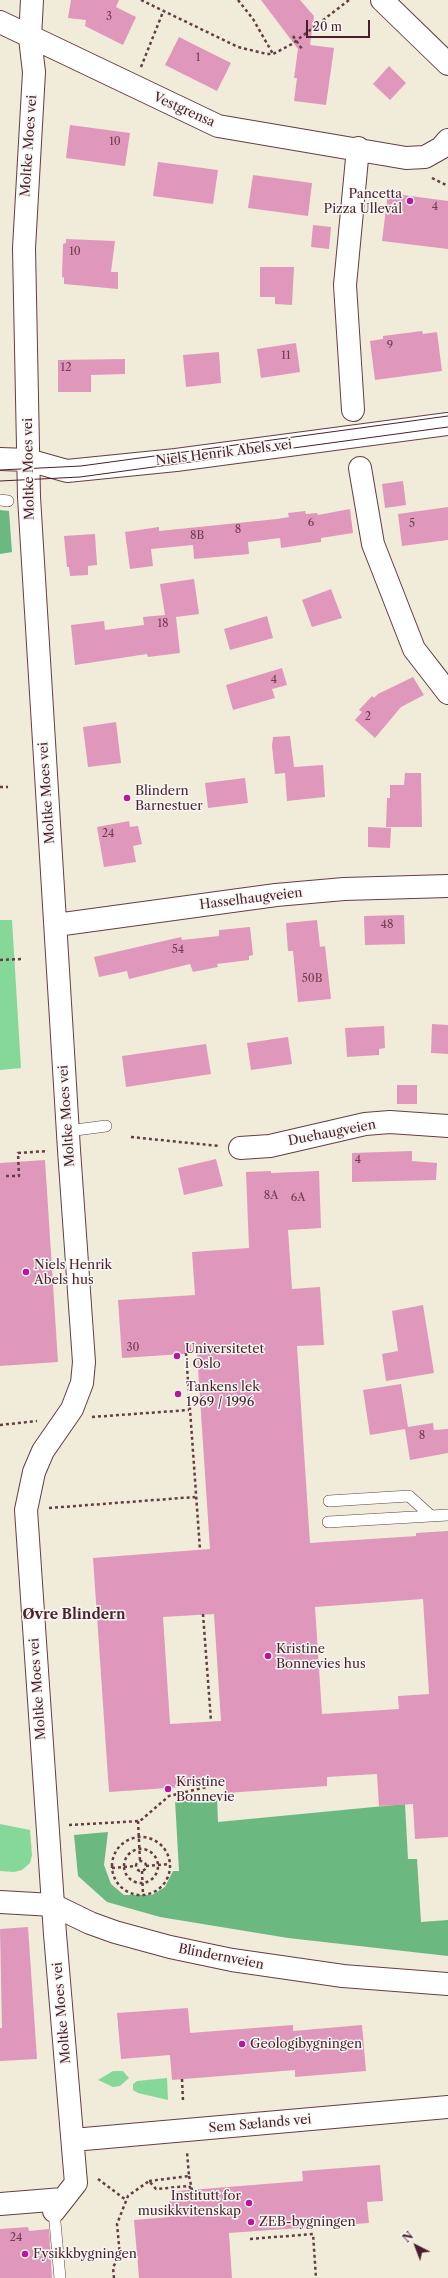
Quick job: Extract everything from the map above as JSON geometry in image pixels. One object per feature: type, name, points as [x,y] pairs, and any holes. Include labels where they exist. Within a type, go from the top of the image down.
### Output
[{"type":"street","name":"Moltke Moes vei","points":[[32,0],[30,38],[34,72],[24,248],[28,460],[34,598],[84,1362],[82,1382],[72,1409],[43,1451],[34,1472],[26,1510],[53,1905],[76,2183],[59,2205]]},
{"type":"street","points":[[382,0],[448,64]]},
{"type":"street","name":"Vestgrensa","points":[[0,22],[30,38],[218,126],[358,148],[406,158],[425,157],[440,148],[448,140]]},
{"type":"street","points":[[353,410],[345,285],[358,148]]},
{"type":"street","name":"Niels Henrik Abels vei","points":[[0,459],[28,460],[67,471],[176,460],[448,424]]},
{"type":"street","points":[[360,468],[373,544],[414,649],[448,693]]},
{"type":"street","name":"Hasselhaugveien","points":[[56,925],[276,895],[344,889],[448,886]]},
{"type":"street","name":"Duehaugveien","points":[[240,1148],[270,1146],[365,1124],[390,1122],[448,1126]]},
{"type":"street","name":"Blindernveien","points":[[0,1902],[53,1905],[90,1923],[115,1932],[200,1954],[343,1976],[448,1984]]},
{"type":"street","name":"Sem Sælands vei","points":[[73,2140],[448,2107]]},
{"type":"street","points":[[0,2204],[59,2205]]},
{"type":"lane","points":[[68,1131],[106,1126]]},
{"type":"lane","points":[[329,1501],[409,1496],[431,1516]]},
{"type":"lane","points":[[328,1522],[448,1515]]},
{"type":"lane","points":[[59,2205],[60,2278]]},
{"type":"path","points":[[141,0],[163,12],[238,47],[258,53],[273,54],[292,44],[349,0]]},
{"type":"path","points":[[238,0],[253,19],[273,54]]},
{"type":"path","points":[[132,86],[163,12]]},
{"type":"path","points":[[293,36],[302,48]]},
{"type":"path","points":[[428,175],[448,186]]},
{"type":"path","points":[[0,787],[8,787]]},
{"type":"path","points":[[0,960],[21,959]]},
{"type":"path","points":[[131,1137],[240,1148]]},
{"type":"path","points":[[6,1176],[19,1176],[18,1153],[53,1151]]},
{"type":"path","points":[[186,1354],[200,1550]]},
{"type":"path","points":[[90,1417],[189,1410]]},
{"type":"path","points":[[0,1425],[42,1421]]},
{"type":"path","points":[[43,1509],[196,1497]]},
{"type":"path","points":[[203,1614],[211,1721]]},
{"type":"path","points":[[66,1826],[138,1821],[170,1796],[215,1785]]},
{"type":"path","points":[[112,1868],[136,1866],[140,1861],[138,1821]]},
{"type":"path","points":[[139,1837],[152,1839],[160,1844],[167,1854],[170,1864],[169,1873],[163,1885],[153,1892],[143,1895],[130,1893],[122,1888],[114,1878],[112,1868],[114,1854],[121,1844],[129,1839],[139,1837]]},
{"type":"path","points":[[140,1849],[152,1853],[158,1865],[153,1877],[143,1882],[135,1881],[129,1877],[125,1867],[127,1856],[140,1849]]},
{"type":"path","points":[[140,1861],[144,1861],[146,1866]]},
{"type":"path","points":[[143,1895],[142,1871],[146,1866],[170,1864]]},
{"type":"path","points":[[136,1866],[138,1870],[142,1871]]},
{"type":"path","points":[[182,2079],[183,2101]]},
{"type":"path","points":[[149,2182],[156,2189],[189,2186],[192,2190],[185,2130]]},
{"type":"path","points":[[114,2278],[113,2267],[120,2256],[117,2224],[128,2196],[149,2182],[190,2176]]},
{"type":"path","points":[[101,2182],[126,2200]]},
{"type":"path","points":[[250,2239],[313,2234],[316,2278]]},
{"type":"green space","points":[[0,510],[9,511],[12,552],[0,554]]},
{"type":"green space","points":[[0,920],[12,920],[21,1068],[0,1070]]},
{"type":"green space","points":[[217,1797],[218,1822],[405,1804],[408,1859],[417,1859],[421,1922],[448,1920],[448,1956],[288,1938],[160,1917],[107,1902],[78,1876],[74,1835],[108,1832],[104,1865],[111,1884],[124,1895],[152,1895],[165,1887],[173,1871],[179,1871],[175,1800]]},
{"type":"green space","points":[[0,1824],[30,1830],[32,1855],[30,1863],[22,1870],[14,1872],[0,1871]]},
{"type":"green space","points":[[113,2071],[123,2071],[129,2078],[120,2086],[113,2087],[98,2080]]},
{"type":"green space","points":[[167,2078],[168,2100],[138,2093],[133,2090],[133,2084],[137,2081]]},
{"type":"building","points":[[71,0],[119,0],[116,7],[136,17],[123,45],[85,26],[86,20],[68,18]]},
{"type":"building","points":[[261,0],[300,0],[314,16],[310,45],[334,48],[326,105],[294,101],[297,78],[294,78],[298,49]]},
{"type":"building","points":[[179,37],[231,63],[217,91],[165,65]]},
{"type":"building","points":[[389,66],[406,83],[390,100],[373,84]]},
{"type":"building","points":[[70,125],[130,133],[125,166],[66,158]]},
{"type":"building","points":[[158,162],[218,170],[213,204],[153,196]]},
{"type":"building","points":[[253,175],[312,183],[308,216],[248,208]]},
{"type":"building","points":[[388,193],[448,201],[448,249],[382,241]]},
{"type":"building","points":[[313,225],[331,227],[329,249],[311,247]]},
{"type":"building","points":[[66,239],[115,241],[111,272],[118,272],[118,289],[64,284],[64,277],[62,278],[63,244],[66,243]]},
{"type":"building","points":[[260,267],[294,267],[292,305],[275,304],[275,297],[260,297]]},
{"type":"building","points":[[422,331],[423,334],[437,332],[442,371],[375,380],[370,341],[383,339],[383,336]]},
{"type":"building","points":[[296,343],[300,372],[261,378],[257,349]]},
{"type":"building","points":[[219,352],[221,383],[186,387],[183,355]]},
{"type":"building","points":[[125,359],[125,374],[91,375],[91,392],[58,392],[58,360]]},
{"type":"building","points":[[403,481],[406,505],[385,508],[382,484]]},
{"type":"building","points":[[448,507],[448,540],[402,546],[398,514]]},
{"type":"building","points":[[350,509],[353,533],[321,538],[321,542],[281,548],[280,538],[248,542],[249,554],[194,559],[193,545],[151,549],[153,566],[130,569],[125,532],[159,527],[159,531],[277,519],[289,517],[288,513],[305,511],[306,514],[317,513],[318,515]]},
{"type":"building","points":[[95,534],[97,565],[88,566],[88,575],[70,576],[69,567],[67,567],[64,536]]},
{"type":"building","points":[[194,579],[199,614],[176,617],[180,653],[148,657],[147,654],[75,665],[71,625],[104,621],[105,630],[144,625],[143,617],[165,615],[160,584]]},
{"type":"building","points":[[331,589],[342,618],[312,627],[302,600]]},
{"type":"building","points":[[267,616],[273,638],[230,650],[224,629]]},
{"type":"building","points":[[282,668],[287,685],[272,689],[275,698],[233,710],[226,685]]},
{"type":"building","points":[[413,677],[424,695],[401,707],[375,738],[355,720],[362,712],[359,710],[372,696],[374,698],[378,694]]},
{"type":"building","points":[[116,722],[121,763],[88,767],[83,727]]},
{"type":"building","points":[[290,736],[294,767],[323,765],[325,797],[287,801],[285,773],[275,774],[272,746],[273,737]]},
{"type":"building","points":[[405,773],[421,773],[422,827],[386,827],[387,798],[390,798],[390,785],[404,785]]},
{"type":"building","points":[[245,778],[248,803],[208,808],[205,783]]},
{"type":"building","points":[[129,821],[130,827],[138,826],[142,844],[133,846],[136,862],[104,867],[97,827]]},
{"type":"building","points":[[368,827],[391,828],[390,848],[368,847]]},
{"type":"building","points":[[404,915],[405,944],[365,945],[364,916]]},
{"type":"building","points":[[317,920],[320,947],[325,946],[331,999],[298,1002],[293,951],[288,951],[286,923]]},
{"type":"building","points":[[250,927],[253,955],[249,956],[249,960],[217,964],[218,967],[193,972],[190,964],[129,979],[127,971],[99,977],[94,957],[181,937],[182,940],[219,936],[219,930]]},
{"type":"building","points":[[432,1024],[448,1025],[448,1054],[431,1053]]},
{"type":"building","points":[[384,1026],[385,1048],[379,1049],[379,1055],[347,1057],[345,1028]]},
{"type":"building","points":[[288,1037],[292,1064],[251,1070],[247,1043]]},
{"type":"building","points":[[206,1044],[211,1074],[126,1087],[122,1056]]},
{"type":"building","points":[[397,1085],[417,1085],[417,1104],[397,1104]]},
{"type":"building","points":[[412,1151],[412,1161],[437,1163],[436,1180],[352,1182],[352,1153]]},
{"type":"building","points":[[216,1159],[223,1186],[184,1195],[178,1168]]},
{"type":"building","name":"Niels Henrik Abels hus","points":[[45,1160],[58,1362],[0,1366],[0,1163]]},
{"type":"building","name":"Kristine Bonnevies hus","points":[[271,1171],[271,1173],[319,1171],[321,1228],[288,1230],[292,1289],[320,1287],[324,1345],[297,1346],[310,1543],[416,1536],[416,1533],[448,1531],[448,1837],[415,1839],[413,1804],[379,1806],[377,1774],[327,1777],[327,1786],[226,1793],[226,1784],[109,1792],[93,1558],[210,1549],[197,1353],[122,1358],[118,1300],[195,1295],[192,1252],[249,1248],[246,1172]],"holes":[[[423,1599],[429,1694],[398,1696],[399,1709],[322,1714],[315,1607]],[[214,1614],[221,1721],[170,1724],[163,1617]]]},
{"type":"building","points":[[423,1305],[434,1373],[386,1381],[382,1354],[398,1351],[392,1311]]},
{"type":"building","points":[[401,1384],[408,1427],[433,1423],[434,1430],[448,1429],[448,1453],[410,1460],[405,1429],[370,1435],[363,1390]]},
{"type":"building","points":[[28,1927],[37,2059],[0,2061],[0,2028],[2,2028],[0,1929]]},
{"type":"building","name":"Geologibygningen","points":[[188,2008],[190,2033],[293,2025],[293,2031],[362,2025],[366,2071],[295,2077],[295,2070],[172,2080],[170,2055],[121,2059],[117,2013]]},
{"type":"building","name":"ZEB-bygningen","points":[[380,2165],[383,2201],[367,2202],[369,2223],[229,2233],[232,2278],[139,2278],[134,2220],[170,2217],[169,2202],[177,2191],[303,2181],[302,2171]]},
{"type":"building","name":"Fysikkbygningen","points":[[28,2227],[29,2231],[49,2229],[52,2278],[0,2278],[0,2229]]},
{"type":"tram line","points":[[0,470],[81,466],[448,416]]},
{"type":"tram line","points":[[0,481],[80,477],[448,427]]},
{"type":"place","name":"Pancetta Pizza Ullevål","points":[[410,201]]},
{"type":"place","name":"Blindern Barnestuer","points":[[127,798]]},
{"type":"place","name":"Niels Henrik Abels hus","points":[[26,1272]]},
{"type":"place","name":"Universitetet i Oslo","points":[[177,1356]]},
{"type":"place","name":"Tankens lek 1969 / 1996","points":[[178,1394]]},
{"type":"place","name":"Kristine Bonnevies hus","points":[[268,1656]]},
{"type":"place","name":"Kristine Bonnevie","points":[[168,1789]]},
{"type":"place","name":"Geologibygningen","points":[[242,2044]]},
{"type":"place","name":"Institutt for musikkvitenskap","points":[[249,2203]]},
{"type":"place","name":"ZEB-bygningen","points":[[251,2222]]},
{"type":"place","name":"Fysikkbygningen","points":[[25,2254]]},
{"type":"district","name":"Øvre Blindern","points":[[74,1615]]}]
